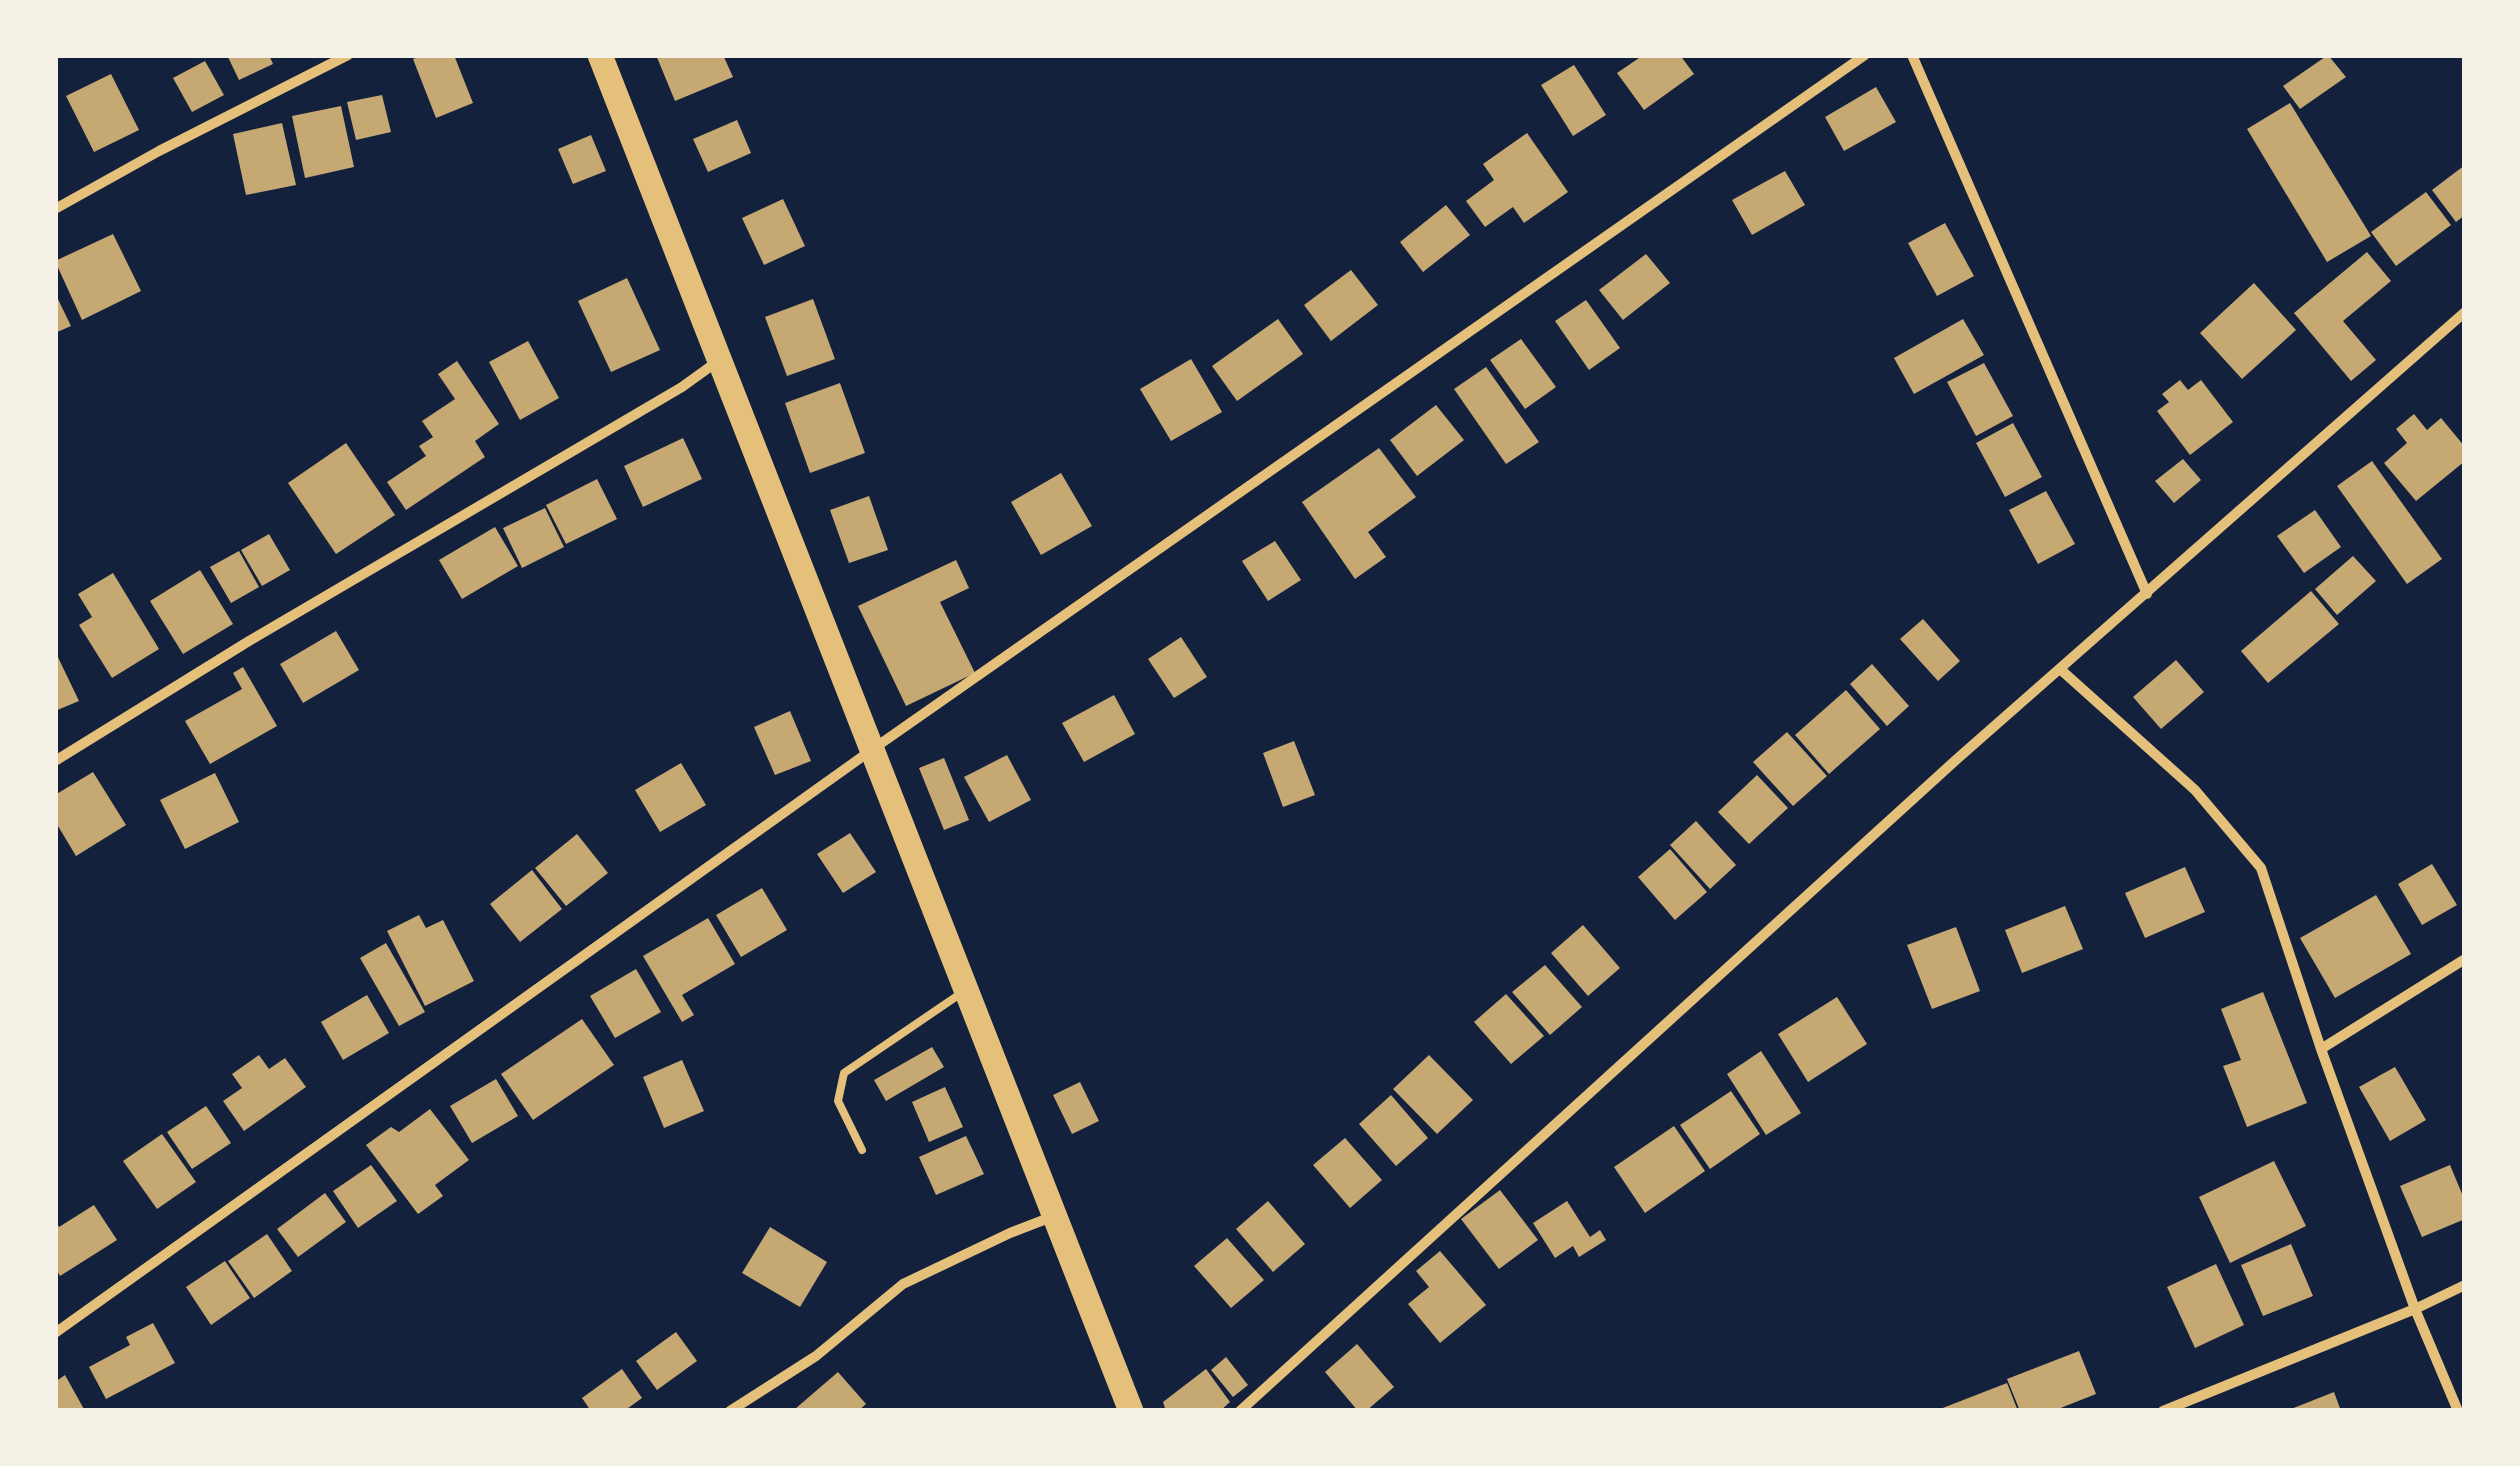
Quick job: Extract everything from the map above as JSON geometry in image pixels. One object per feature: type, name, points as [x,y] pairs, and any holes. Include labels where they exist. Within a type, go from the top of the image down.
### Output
[{"type":"main road","points":[[600,55],[1131,1411]]},
{"type":"street","points":[[55,209],[348,55]]},
{"type":"street","points":[[55,1332],[873,749],[1865,55]]},
{"type":"street","points":[[1912,55],[2147,594]]},
{"type":"street","points":[[1240,1411],[1957,759],[2465,312]]},
{"type":"street","points":[[55,760],[249,641],[682,387],[721,359]]},
{"type":"street","points":[[2060,669],[2195,790],[2261,868],[2321,1049],[2415,1308],[2458,1411]]},
{"type":"street","points":[[2321,1049],[2465,958]]},
{"type":"street","points":[[730,1411],[816,1356],[902,1284],[1055,1216]]},
{"type":"street","points":[[2162,1411],[2465,1285]]},
{"type":"lane","points":[[862,1150],[838,1101],[844,1073],[966,989]]},
{"type":"building","points":[[227,55],[269,55],[273,64],[239,80]]},
{"type":"building","points":[[454,55],[473,103],[436,118],[413,59]]},
{"type":"building","points":[[656,55],[723,55],[733,77],[675,101]]},
{"type":"building","points":[[1637,55],[1680,55],[1694,74],[1644,110],[1617,73],[1639,58]]},
{"type":"building","points":[[2328,55],[2346,77],[2300,109],[2283,86]]},
{"type":"building","points":[[205,61],[224,95],[192,112],[173,78]]},
{"type":"building","points":[[1574,65],[1606,115],[1573,136],[1541,85]]},
{"type":"building","points":[[111,74],[139,130],[94,152],[66,96]]},
{"type":"building","points":[[1876,87],[1896,122],[1844,151],[1825,117]]},
{"type":"building","points":[[382,95],[391,132],[356,140],[347,102]]},
{"type":"building","points":[[2290,103],[2371,236],[2327,262],[2247,129]]},
{"type":"building","points":[[341,106],[354,167],[305,178],[292,116]]},
{"type":"building","points":[[737,120],[751,153],[708,172],[693,139]]},
{"type":"building","points":[[282,123],[296,185],[246,195],[233,134]]},
{"type":"building","points":[[1527,133],[1568,192],[1524,223],[1513,207],[1485,227],[1466,201],[1494,180],[1483,164]]},
{"type":"building","points":[[591,135],[606,171],[573,184],[558,149]]},
{"type":"building","points":[[2465,165],[2465,215],[2456,222],[2432,190]]},
{"type":"building","points":[[1785,171],[1805,205],[1752,235],[1732,200]]},
{"type":"building","points":[[2426,192],[2451,225],[2396,266],[2371,232]]},
{"type":"building","points":[[783,199],[805,246],[764,265],[742,218]]},
{"type":"building","points":[[1446,205],[1470,235],[1423,272],[1400,242]]},
{"type":"building","points":[[1945,223],[1974,276],[1937,296],[1908,243]]},
{"type":"building","points":[[113,234],[141,291],[82,320],[55,261]]},
{"type":"building","points":[[2367,252],[2391,281],[2343,321],[2376,360],[2351,381],[2294,313]]},
{"type":"building","points":[[1646,254],[1670,283],[1623,320],[1599,290]]},
{"type":"building","points":[[1351,270],[1378,305],[1331,341],[1304,305]]},
{"type":"building","points":[[627,278],[660,350],[611,372],[578,301]]},
{"type":"building","points":[[2254,283],[2296,330],[2242,379],[2200,333]]},
{"type":"building","points":[[55,293],[71,326],[55,333]]},
{"type":"building","points":[[813,299],[835,359],[787,376],[765,317]]},
{"type":"building","points":[[1586,300],[1620,348],[1589,370],[1555,321]]},
{"type":"building","points":[[1278,319],[1303,354],[1237,401],[1212,366]]},
{"type":"building","points":[[1963,319],[1984,355],[1914,394],[1894,358]]},
{"type":"building","points":[[1521,339],[1556,387],[1525,409],[1490,360]]},
{"type":"building","points":[[528,341],[559,398],[520,420],[489,362]]},
{"type":"building","points":[[1191,359],[1222,412],[1171,441],[1140,389]]},
{"type":"building","points":[[457,361],[499,424],[475,441],[485,457],[406,510],[387,482],[426,456],[419,446],[433,437],[422,421],[455,399],[438,374]]},
{"type":"building","points":[[1984,363],[2013,416],[1976,436],[1947,382]]},
{"type":"building","points":[[1486,367],[1539,442],[1506,464],[1454,389]]},
{"type":"building","points":[[2180,380],[2188,390],[2201,380],[2233,422],[2190,455],[2157,411],[2169,402],[2162,394]]},
{"type":"building","points":[[840,383],[865,453],[810,473],[785,403]]},
{"type":"building","points":[[1436,405],[1464,440],[1417,476],[1390,440]]},
{"type":"building","points":[[2414,414],[2427,430],[2441,418],[2465,447],[2465,461],[2416,501],[2384,463],[2407,443],[2396,429]]},
{"type":"building","points":[[2013,423],[2042,477],[2005,497],[1976,443]]},
{"type":"building","points":[[683,438],[702,479],[643,507],[624,466]]},
{"type":"building","points":[[346,443],[395,515],[336,554],[288,483]]},
{"type":"building","points":[[1379,448],[1416,497],[1368,532],[1386,557],[1355,579],[1302,502]]},
{"type":"building","points":[[2183,459],[2201,480],[2174,503],[2155,481]]},
{"type":"building","points":[[2372,461],[2442,559],[2407,584],[2337,486]]},
{"type":"building","points":[[1061,473],[1092,526],[1041,555],[1011,502]]},
{"type":"building","points":[[597,479],[617,519],[566,544],[546,505]]},
{"type":"building","points":[[2046,491],[2075,544],[2038,564],[2009,510]]},
{"type":"building","points":[[869,496],[888,550],[849,563],[830,510]]},
{"type":"building","points":[[545,508],[564,547],[522,568],[503,528]]},
{"type":"building","points":[[2315,510],[2341,547],[2304,573],[2277,536]]},
{"type":"building","points":[[495,527],[518,566],[462,599],[439,560]]},
{"type":"building","points":[[269,534],[290,570],[262,586],[241,550]]},
{"type":"building","points":[[1275,541],[1301,580],[1268,601],[1242,561]]},
{"type":"building","points":[[239,551],[259,587],[231,603],[210,567]]},
{"type":"building","points":[[2353,556],[2376,581],[2337,615],[2315,589]]},
{"type":"building","points":[[956,560],[969,588],[940,602],[975,673],[906,706],[858,606]]},
{"type":"building","points":[[200,570],[233,624],[183,654],[150,601]]},
{"type":"building","points":[[113,573],[159,649],[112,678],[79,625],[92,617],[78,594]]},
{"type":"building","points":[[2311,591],[2339,624],[2268,683],[2241,651]]},
{"type":"building","points":[[1923,619],[1960,661],[1938,681],[1900,639]]},
{"type":"building","points":[[336,631],[359,670],[303,703],[280,664]]},
{"type":"building","points":[[1181,637],[1207,677],[1174,698],[1148,659]]},
{"type":"building","points":[[55,651],[79,701],[55,711]]},
{"type":"building","points":[[2176,660],[2204,692],[2161,729],[2133,697]]},
{"type":"building","points":[[1872,664],[1909,706],[1887,726],[1850,684]]},
{"type":"building","points":[[243,667],[277,726],[210,764],[185,721],[242,689],[233,673]]},
{"type":"building","points":[[1846,690],[1880,729],[1829,774],[1795,735]]},
{"type":"building","points":[[1114,695],[1135,734],[1084,762],[1062,723]]},
{"type":"building","points":[[790,711],[811,761],[775,775],[754,727]]},
{"type":"building","points":[[1787,732],[1827,776],[1793,806],[1753,762]]},
{"type":"building","points":[[1294,741],[1315,795],[1283,807],[1263,753]]},
{"type":"building","points":[[1007,755],[1031,800],[989,822],[964,777]]},
{"type":"building","points":[[944,758],[969,820],[944,830],[919,768]]},
{"type":"building","points":[[681,763],[706,805],[660,832],[635,790]]},
{"type":"building","points":[[93,772],[126,825],[76,856],[55,821],[55,795]]},
{"type":"building","points":[[215,773],[239,822],[185,849],[160,800]]},
{"type":"building","points":[[1757,775],[1788,808],[1749,844],[1718,812]]},
{"type":"building","points":[[1696,821],[1736,865],[1710,889],[1670,845]]},
{"type":"building","points":[[850,833],[876,872],[843,893],[817,854]]},
{"type":"building","points":[[577,834],[608,873],[566,906],[535,868]]},
{"type":"building","points":[[1670,849],[1707,892],[1675,920],[1638,877]]},
{"type":"building","points":[[2432,864],[2457,905],[2422,925],[2398,884]]},
{"type":"building","points":[[2185,867],[2205,912],[2145,938],[2125,893]]},
{"type":"building","points":[[532,870],[562,909],[520,942],[490,904]]},
{"type":"building","points":[[762,888],[787,930],[741,957],[716,915]]},
{"type":"building","points":[[2376,895],[2411,954],[2335,998],[2300,938]]},
{"type":"building","points":[[2065,906],[2083,949],[2022,973],[2005,930]]},
{"type":"building","points":[[419,915],[426,928],[443,920],[474,981],[425,1006],[387,931]]},
{"type":"building","points":[[708,918],[735,964],[682,995],[694,1015],[682,1022],[643,956]]},
{"type":"building","points":[[1583,925],[1620,968],[1588,996],[1551,953]]},
{"type":"building","points":[[1956,927],[1980,991],[1932,1009],[1907,945]]},
{"type":"building","points":[[386,943],[425,1012],[399,1026],[360,958]]},
{"type":"building","points":[[1545,965],[1582,1007],[1550,1035],[1512,992]]},
{"type":"building","points":[[636,969],[661,1012],[615,1038],[590,996]]},
{"type":"building","points":[[2263,992],[2307,1103],[2247,1127],[2223,1066],[2241,1060],[2221,1009]]},
{"type":"building","points":[[1506,994],[1544,1036],[1511,1064],[1474,1022]]},
{"type":"building","points":[[367,995],[389,1033],[343,1060],[321,1022]]},
{"type":"building","points":[[1837,997],[1867,1044],[1808,1082],[1778,1034]]},
{"type":"building","points":[[582,1019],[614,1065],[533,1120],[501,1074]]},
{"type":"building","points":[[932,1047],[944,1067],[886,1101],[874,1080]]},
{"type":"building","points":[[1761,1051],[1801,1113],[1766,1135],[1727,1074]]},
{"type":"building","points":[[259,1055],[269,1069],[285,1058],[306,1087],[244,1131],[223,1101],[242,1088],[232,1074]]},
{"type":"building","points":[[1429,1055],[1473,1100],[1437,1134],[1393,1089]]},
{"type":"building","points":[[682,1060],[704,1111],[664,1128],[643,1077]]},
{"type":"building","points":[[2395,1067],[2426,1120],[2390,1141],[2359,1087]]},
{"type":"building","points":[[496,1079],[518,1116],[472,1143],[450,1106]]},
{"type":"building","points":[[1080,1082],[1099,1121],[1072,1134],[1053,1095]]},
{"type":"building","points":[[945,1087],[963,1127],[929,1142],[912,1102]]},
{"type":"building","points":[[1731,1091],[1760,1134],[1710,1169],[1680,1125]]},
{"type":"building","points":[[1391,1095],[1428,1138],[1396,1166],[1359,1124]]},
{"type":"building","points":[[206,1106],[231,1143],[192,1169],[167,1132]]},
{"type":"building","points":[[430,1109],[469,1160],[435,1185],[443,1196],[418,1214],[366,1145],[391,1127],[399,1132]]},
{"type":"building","points":[[1674,1126],[1705,1171],[1645,1213],[1614,1167]]},
{"type":"building","points":[[162,1134],[196,1182],[157,1209],[123,1161]]},
{"type":"building","points":[[966,1136],[984,1174],[936,1195],[919,1157]]},
{"type":"building","points":[[1345,1138],[1382,1180],[1350,1208],[1313,1165]]},
{"type":"building","points":[[2274,1161],[2306,1226],[2230,1263],[2199,1197]]},
{"type":"building","points":[[371,1165],[397,1201],[358,1228],[333,1191]]},
{"type":"building","points":[[2450,1165],[2465,1201],[2465,1219],[2422,1237],[2400,1186]]},
{"type":"building","points":[[1500,1190],[1538,1240],[1499,1269],[1461,1219]]},
{"type":"building","points":[[325,1193],[346,1222],[298,1257],[277,1229]]},
{"type":"building","points":[[1268,1201],[1305,1244],[1273,1272],[1236,1229]]},
{"type":"building","points":[[1567,1201],[1590,1237],[1600,1230],[1606,1240],[1579,1257],[1573,1246],[1555,1258],[1533,1223]]},
{"type":"building","points":[[94,1205],[117,1240],[60,1276],[55,1268],[55,1220],[59,1227]]},
{"type":"building","points":[[770,1227],[827,1262],[800,1307],[742,1273]]},
{"type":"building","points":[[267,1234],[292,1271],[254,1298],[228,1261]]},
{"type":"building","points":[[1227,1238],[1264,1280],[1231,1308],[1194,1266]]},
{"type":"building","points":[[2291,1244],[2313,1296],[2263,1316],[2241,1265]]},
{"type":"building","points":[[1440,1251],[1486,1305],[1440,1343],[1408,1304],[1429,1287],[1416,1271]]},
{"type":"building","points":[[225,1261],[250,1298],[211,1325],[186,1287]]},
{"type":"building","points":[[2216,1264],[2244,1325],[2195,1348],[2167,1287]]},
{"type":"building","points":[[153,1323],[175,1363],[106,1399],[89,1367],[130,1345],[126,1337]]},
{"type":"building","points":[[676,1332],[697,1361],[657,1390],[636,1361]]},
{"type":"building","points":[[1357,1344],[1394,1387],[1366,1411],[1358,1411],[1325,1372]]},
{"type":"building","points":[[2079,1351],[2096,1394],[2053,1411],[2020,1411],[2007,1379]]},
{"type":"building","points":[[1226,1357],[1248,1385],[1233,1397],[1211,1370]]},
{"type":"building","points":[[622,1369],[642,1398],[624,1411],[591,1411],[582,1398]]},
{"type":"building","points":[[1206,1369],[1230,1402],[1220,1411],[1166,1411],[1163,1402]]},
{"type":"building","points":[[838,1372],[866,1404],[858,1411],[795,1409]]},
{"type":"building","points":[[65,1375],[85,1411],[55,1411],[55,1382]]},
{"type":"building","points":[[2007,1383],[2018,1411],[1935,1411]]},
{"type":"building","points":[[2334,1392],[2341,1411],[2286,1411]]}]
